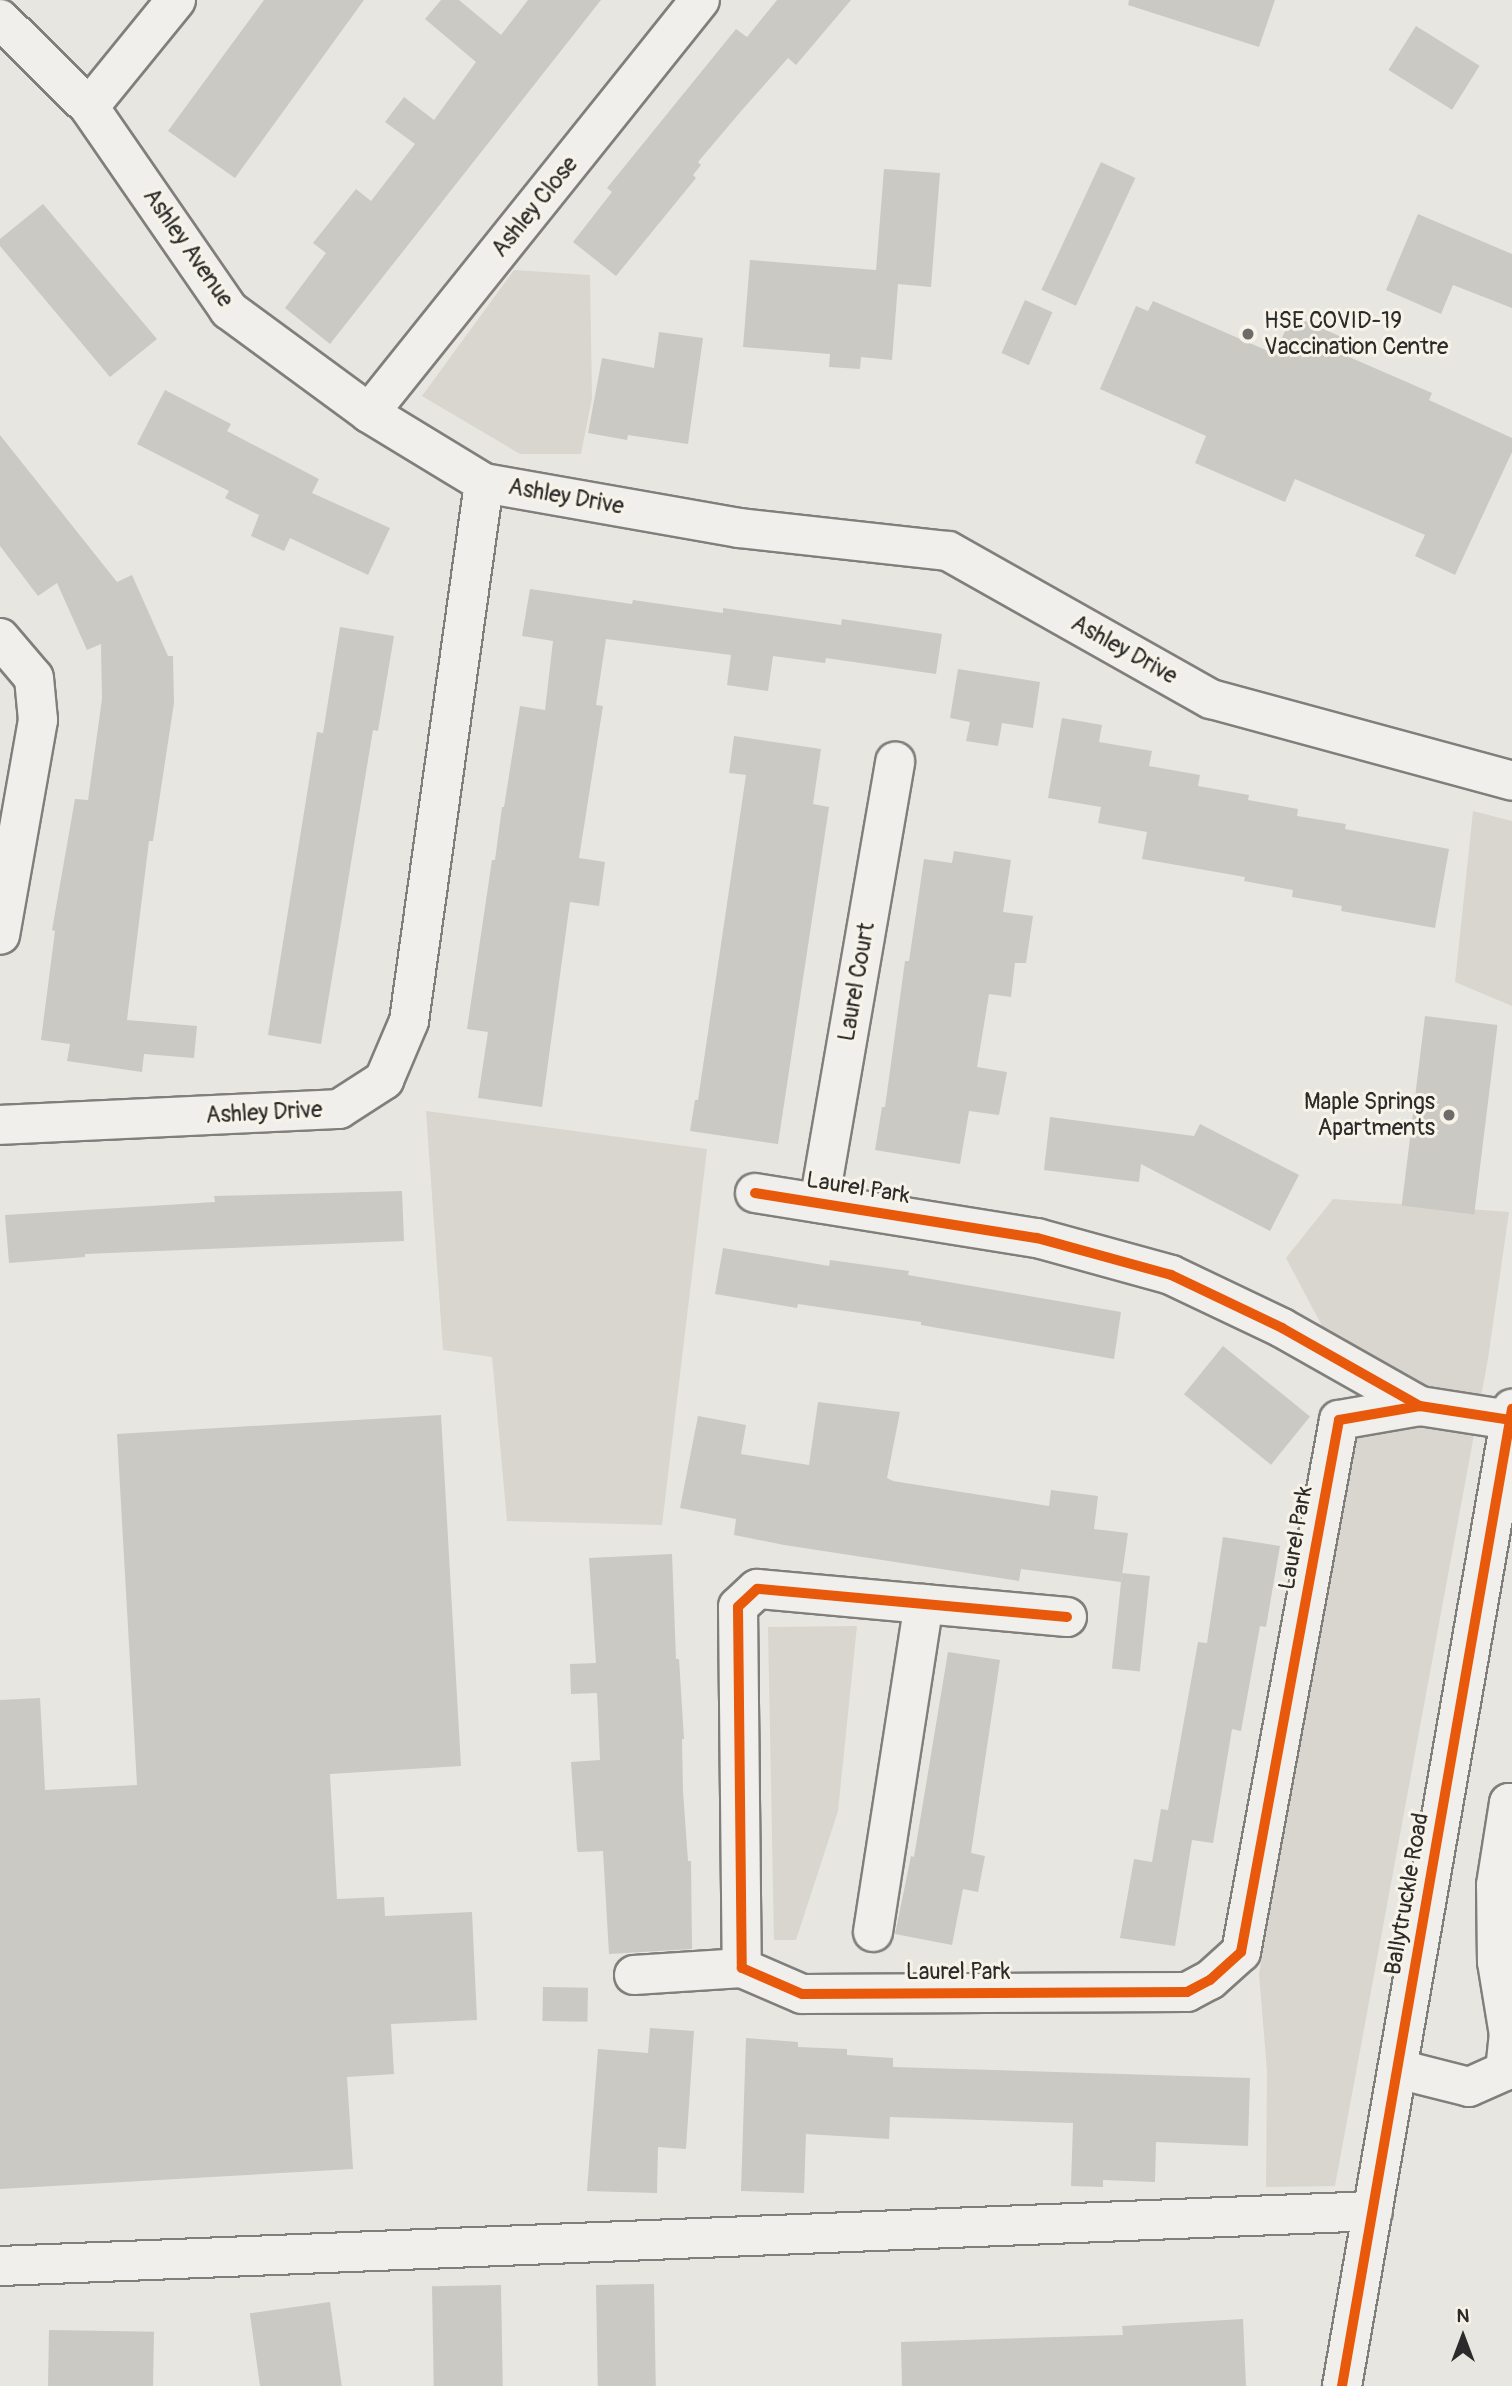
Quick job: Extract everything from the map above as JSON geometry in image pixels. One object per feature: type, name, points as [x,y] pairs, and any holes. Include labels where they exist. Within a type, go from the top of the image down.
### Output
[{"type":"street","points":[[89,107],[176,0]]},
{"type":"street","name":"Ashley Close","points":[[369,413],[700,0]]},
{"type":"street","name":"Ashley Avenue","points":[[0,19],[89,107],[229,310],[369,413],[484,483]]},
{"type":"street","name":"Ashley Drive","points":[[0,1125],[340,1109],[384,1080],[409,1021],[484,483],[739,528],[948,551],[1211,699],[1512,780]]},
{"type":"street","points":[[0,638],[34,678],[38,720],[0,935]]},
{"type":"street","name":"Laurel Court","points":[[819,1203],[895,762]]},
{"type":"street","name":"Laurel Park","points":[[755,1193],[1037,1238],[1171,1275],[1282,1328],[1420,1406]]},
{"type":"street","name":"Laurel Park","points":[[634,1975],[742,1968],[802,1994],[1187,1992],[1210,1980],[1241,1952],[1339,1420],[1420,1406],[1511,1415]]},
{"type":"street","name":"Ballytruckle Road","points":[[1342,2386],[1511,1415]]},
{"type":"street","points":[[742,1968],[738,1607],[757,1589],[1067,1618]]},
{"type":"street","points":[[873,1932],[924,1604]]},
{"type":"street","points":[[1398,2069],[1469,2087],[1505,2071],[1508,2035],[1497,1962],[1496,1885],[1509,1803],[1512,1803]]},
{"type":"street","points":[[0,2266],[1373,2211]]},
{"type":"shaded area","points":[[514,270],[590,275],[592,398],[581,454],[520,454],[422,396]]},
{"type":"shaded area","points":[[1473,811],[1512,821],[1512,1006],[1455,982]]},
{"type":"shaded area","points":[[426,1111],[707,1149],[662,1525],[507,1521],[492,1357],[443,1350]]},
{"type":"shaded area","points":[[1333,1199],[1509,1212],[1488,1359],[1335,2186],[1266,2187],[1267,2071],[1259,1974],[1358,1394],[1286,1258]]},
{"type":"shaded area","points":[[857,1626],[838,1811],[796,1940],[774,1940],[768,1627]]},
{"type":"building","points":[[264,0],[364,0],[235,178],[168,131]]},
{"type":"building","points":[[441,0],[459,0],[501,35],[528,0],[601,0],[330,344],[285,308],[326,253],[313,243],[356,189],[371,201],[415,144],[385,122],[404,97],[434,120],[476,62],[425,19]]},
{"type":"building","points":[[777,0],[851,0],[796,65],[788,58],[742,110],[698,162],[701,165],[693,175],[696,178],[616,276],[573,242],[612,192],[607,188],[736,29],[747,37]]},
{"type":"building","points":[[1129,0],[1275,0],[1259,47],[1128,5]]},
{"type":"building","points":[[1416,26],[1480,66],[1452,110],[1388,70]]},
{"type":"building","points":[[1101,162],[1135,178],[1076,306],[1041,290]]},
{"type":"building","points":[[884,169],[940,173],[931,287],[898,284],[892,360],[861,357],[860,369],[829,367],[830,354],[743,347],[750,260],[876,270]]},
{"type":"building","points":[[43,204],[157,339],[110,377],[0,246],[0,239]]},
{"type":"building","points":[[1418,214],[1512,254],[1512,308],[1453,285],[1441,314],[1386,290]]},
{"type":"building","points":[[1025,300],[1052,312],[1029,365],[1001,353]]},
{"type":"building","points":[[1153,301],[1275,354],[1292,315],[1346,339],[1340,353],[1432,393],[1429,400],[1512,438],[1512,452],[1455,575],[1415,556],[1425,535],[1295,479],[1285,502],[1195,463],[1206,436],[1100,389],[1136,306],[1148,311]]},
{"type":"building","points":[[659,332],[703,338],[688,444],[628,435],[627,440],[588,433],[602,358],[654,368]]},
{"type":"building","points":[[165,390],[231,424],[227,431],[319,479],[312,493],[390,528],[368,575],[290,538],[284,551],[251,536],[259,515],[225,498],[229,491],[137,444]]},
{"type":"building","points":[[0,435],[117,582],[132,575],[168,656],[173,656],[174,703],[153,841],[149,841],[127,1020],[197,1026],[194,1058],[144,1054],[142,1072],[67,1061],[70,1044],[41,1040],[55,931],[52,930],[75,799],[88,800],[102,699],[101,644],[87,650],[57,583],[38,596],[0,546]]},
{"type":"building","points":[[530,589],[632,604],[633,600],[723,613],[723,608],[841,625],[842,619],[942,634],[936,674],[826,658],[825,663],[773,656],[768,691],[727,685],[731,655],[606,639],[596,705],[603,706],[579,858],[605,862],[599,906],[570,902],[542,1107],[478,1098],[488,1032],[467,1029],[492,860],[495,860],[520,706],[545,710],[553,641],[522,636]]},
{"type":"building","points":[[340,627],[394,636],[378,731],[373,730],[321,1044],[268,1035],[317,732],[323,733]]},
{"type":"building","points":[[958,669],[1040,682],[1033,728],[1002,723],[998,746],[966,741],[970,722],[950,718]]},
{"type":"building","points":[[1062,718],[1102,725],[1099,742],[1152,751],[1149,766],[1200,775],[1198,786],[1249,795],[1248,800],[1298,809],[1297,816],[1346,824],[1345,829],[1449,849],[1435,928],[1341,911],[1342,906],[1292,897],[1293,890],[1244,881],[1245,877],[1142,859],[1147,832],[1098,823],[1101,807],[1048,798]]},
{"type":"building","points":[[734,736],[821,749],[813,804],[829,807],[778,1144],[690,1131],[695,1100],[698,1100],[746,775],[729,773]]},
{"type":"building","points":[[954,851],[1011,860],[1003,912],[1033,916],[1026,963],[1015,963],[1011,997],[989,994],[977,1067],[1007,1072],[999,1115],[969,1111],[960,1164],[875,1150],[882,1107],[885,1107],[905,961],[909,961],[924,859],[952,863]]},
{"type":"building","name":"Maple Springs Apartments","points":[[1425,1016],[1497,1025],[1474,1214],[1402,1206]]},
{"type":"building","points":[[1050,1117],[1194,1136],[1200,1124],[1299,1175],[1270,1231],[1141,1164],[1139,1182],[1044,1170]]},
{"type":"building","points":[[402,1191],[404,1241],[85,1254],[85,1257],[9,1263],[5,1215],[215,1202],[214,1196]]},
{"type":"building","points":[[723,1248],[829,1266],[830,1260],[909,1271],[908,1275],[1121,1312],[1114,1359],[921,1325],[921,1322],[798,1304],[797,1308],[715,1294]]},
{"type":"building","points":[[1223,1346],[1310,1416],[1271,1465],[1184,1394]]},
{"type":"building","points":[[818,1402],[900,1412],[887,1478],[893,1481],[1049,1506],[1051,1490],[1098,1496],[1094,1529],[1128,1533],[1121,1582],[1021,1569],[1019,1581],[784,1545],[734,1535],[736,1519],[680,1508],[698,1416],[746,1425],[741,1454],[809,1465]]},
{"type":"building","points":[[441,1415],[461,1766],[330,1774],[337,1899],[384,1897],[385,1916],[472,1912],[477,2020],[391,2024],[394,2074],[347,2077],[353,2169],[0,2189],[0,1700],[40,1698],[45,1790],[137,1785],[117,1434]]},
{"type":"building","points":[[1223,1537],[1280,1546],[1266,1627],[1260,1626],[1241,1731],[1232,1729],[1213,1843],[1192,1840],[1175,1946],[1120,1938],[1134,1859],[1152,1862],[1161,1809],[1168,1810],[1198,1642],[1207,1643]]},
{"type":"building","points":[[672,1554],[676,1659],[679,1659],[684,1739],[683,1791],[688,1861],[691,1861],[692,1949],[609,1954],[603,1851],[578,1852],[571,1762],[600,1760],[597,1693],[571,1694],[570,1664],[596,1663],[589,1558]]},
{"type":"building","points":[[1122,1573],[1150,1576],[1140,1671],[1112,1668]]},
{"type":"building","points":[[948,1652],[1000,1660],[971,1853],[985,1856],[978,1892],[963,1889],[952,1945],[895,1934],[911,1856],[914,1857]]},
{"type":"building","points":[[543,1987],[588,1988],[587,2022],[542,2021]]},
{"type":"building","points":[[650,2028],[694,2031],[686,2149],[658,2147],[657,2193],[587,2191],[598,2049],[648,2053]]},
{"type":"building","points":[[746,2038],[798,2042],[798,2047],[847,2049],[847,2055],[893,2058],[893,2067],[1250,2078],[1248,2146],[1156,2142],[1155,2182],[1103,2180],[1103,2187],[1071,2186],[1073,2123],[890,2117],[889,2139],[806,2134],[804,2193],[741,2191]]},
{"type":"building","points":[[654,2284],[656,2386],[598,2386],[596,2285]]},
{"type":"building","points":[[501,2285],[503,2386],[434,2386],[432,2286]]},
{"type":"building","points":[[330,2302],[342,2386],[260,2386],[250,2313]]},
{"type":"building","points":[[1243,2319],[1246,2386],[902,2386],[901,2342],[1123,2335],[1122,2326]]},
{"type":"building","points":[[49,2330],[154,2332],[153,2386],[48,2386]]},
{"type":"cycle path","points":[[755,1193],[1037,1238],[1171,1275],[1282,1328],[1420,1406],[1510,1420]]},
{"type":"cycle path","points":[[1067,1617],[757,1589],[738,1607],[742,1968],[802,1994],[1187,1992],[1210,1980],[1241,1952],[1339,1420],[1420,1406]]},
{"type":"cycle path","points":[[1342,2386],[1512,1409]]},
{"type":"place","name":"HSE COVID-19 Vaccination Centre","points":[[1248,334]]},
{"type":"place","name":"Maple Springs Apartments","points":[[1449,1115]]}]
